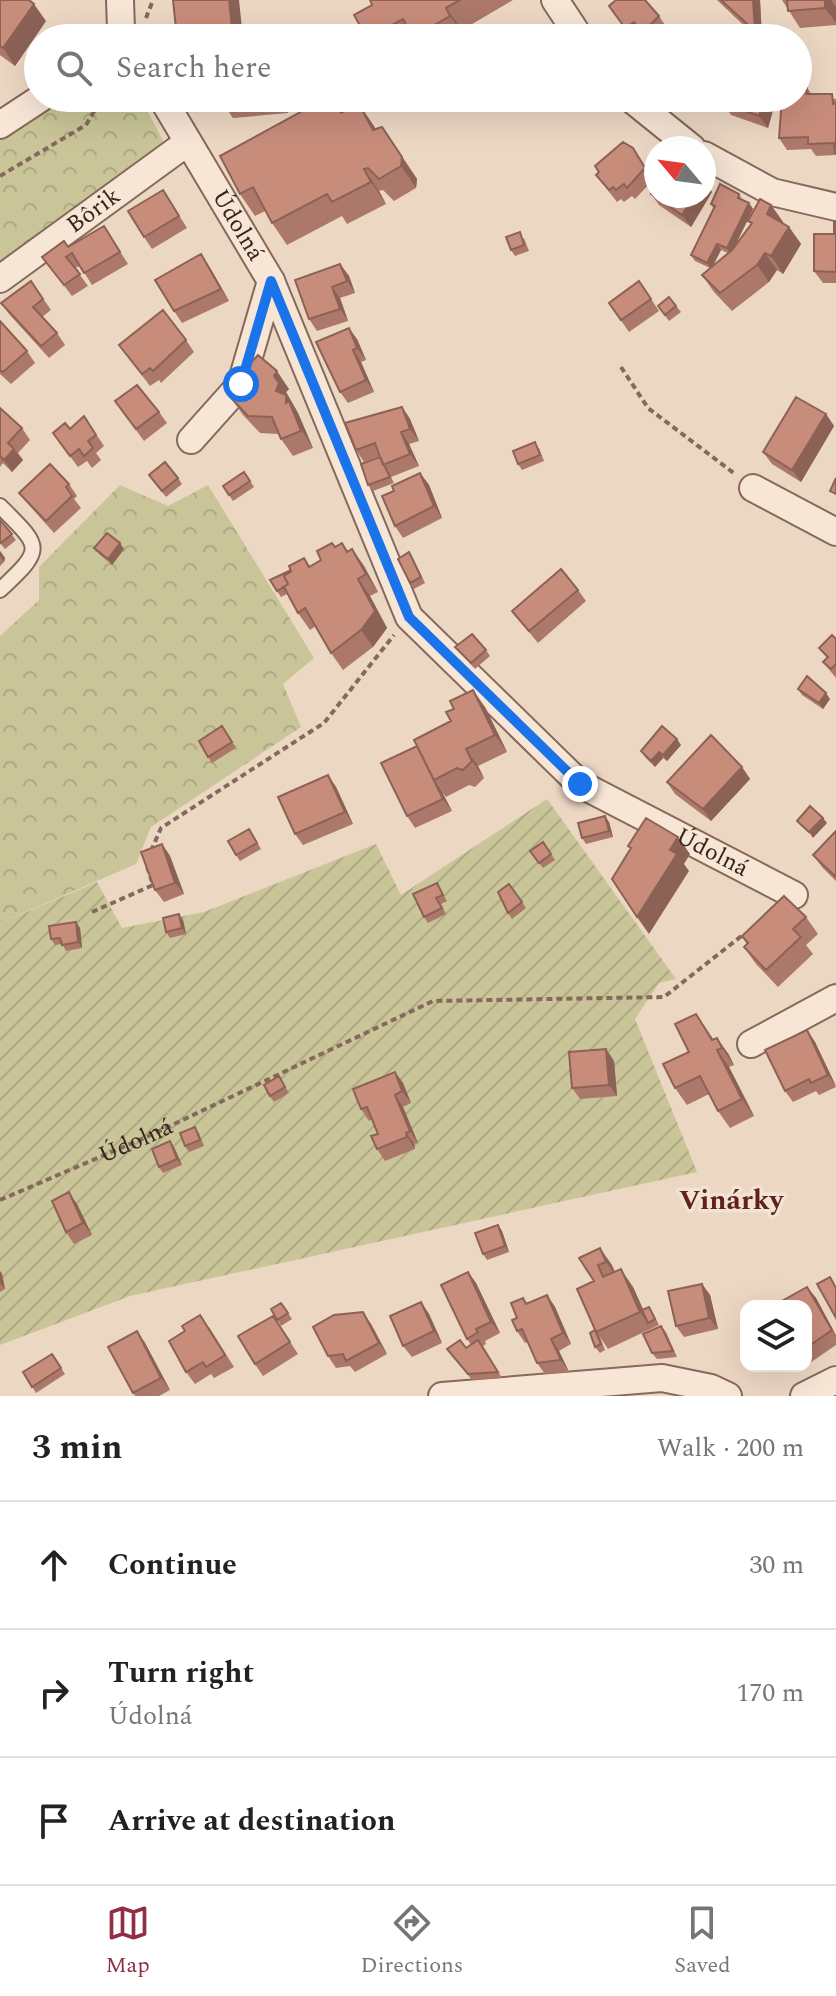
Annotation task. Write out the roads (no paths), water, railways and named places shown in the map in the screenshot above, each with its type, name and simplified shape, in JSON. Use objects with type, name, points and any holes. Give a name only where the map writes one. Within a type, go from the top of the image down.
[{"type":"street","points":[[120,0],[120,24]]},
{"type":"street","points":[[555,0],[571,24]]},
{"type":"street","points":[[0,125],[24,109]]},
{"type":"street","name":"Údolná","points":[[170,112],[271,281],[409,617],[580,784],[794,895]]},
{"type":"street","points":[[647,112],[677,136]]},
{"type":"street","name":"Bôrik","points":[[0,279],[188,142]]},
{"type":"street","points":[[716,162],[772,192],[836,207]]},
{"type":"street","points":[[191,440],[241,384],[271,281]]},
{"type":"street","points":[[753,488],[836,532]]},
{"type":"street","points":[[751,1044],[836,998]]},
{"type":"street","points":[[442,1396],[662,1378],[711,1388],[728,1396]]},
{"type":"street","points":[[804,1396],[836,1380]]},
{"type":"lane","points":[[0,506],[32,538],[34,550],[26,565],[0,590]]},
{"type":"district","name":"Vinárky","points":[[731,1200]]}]
